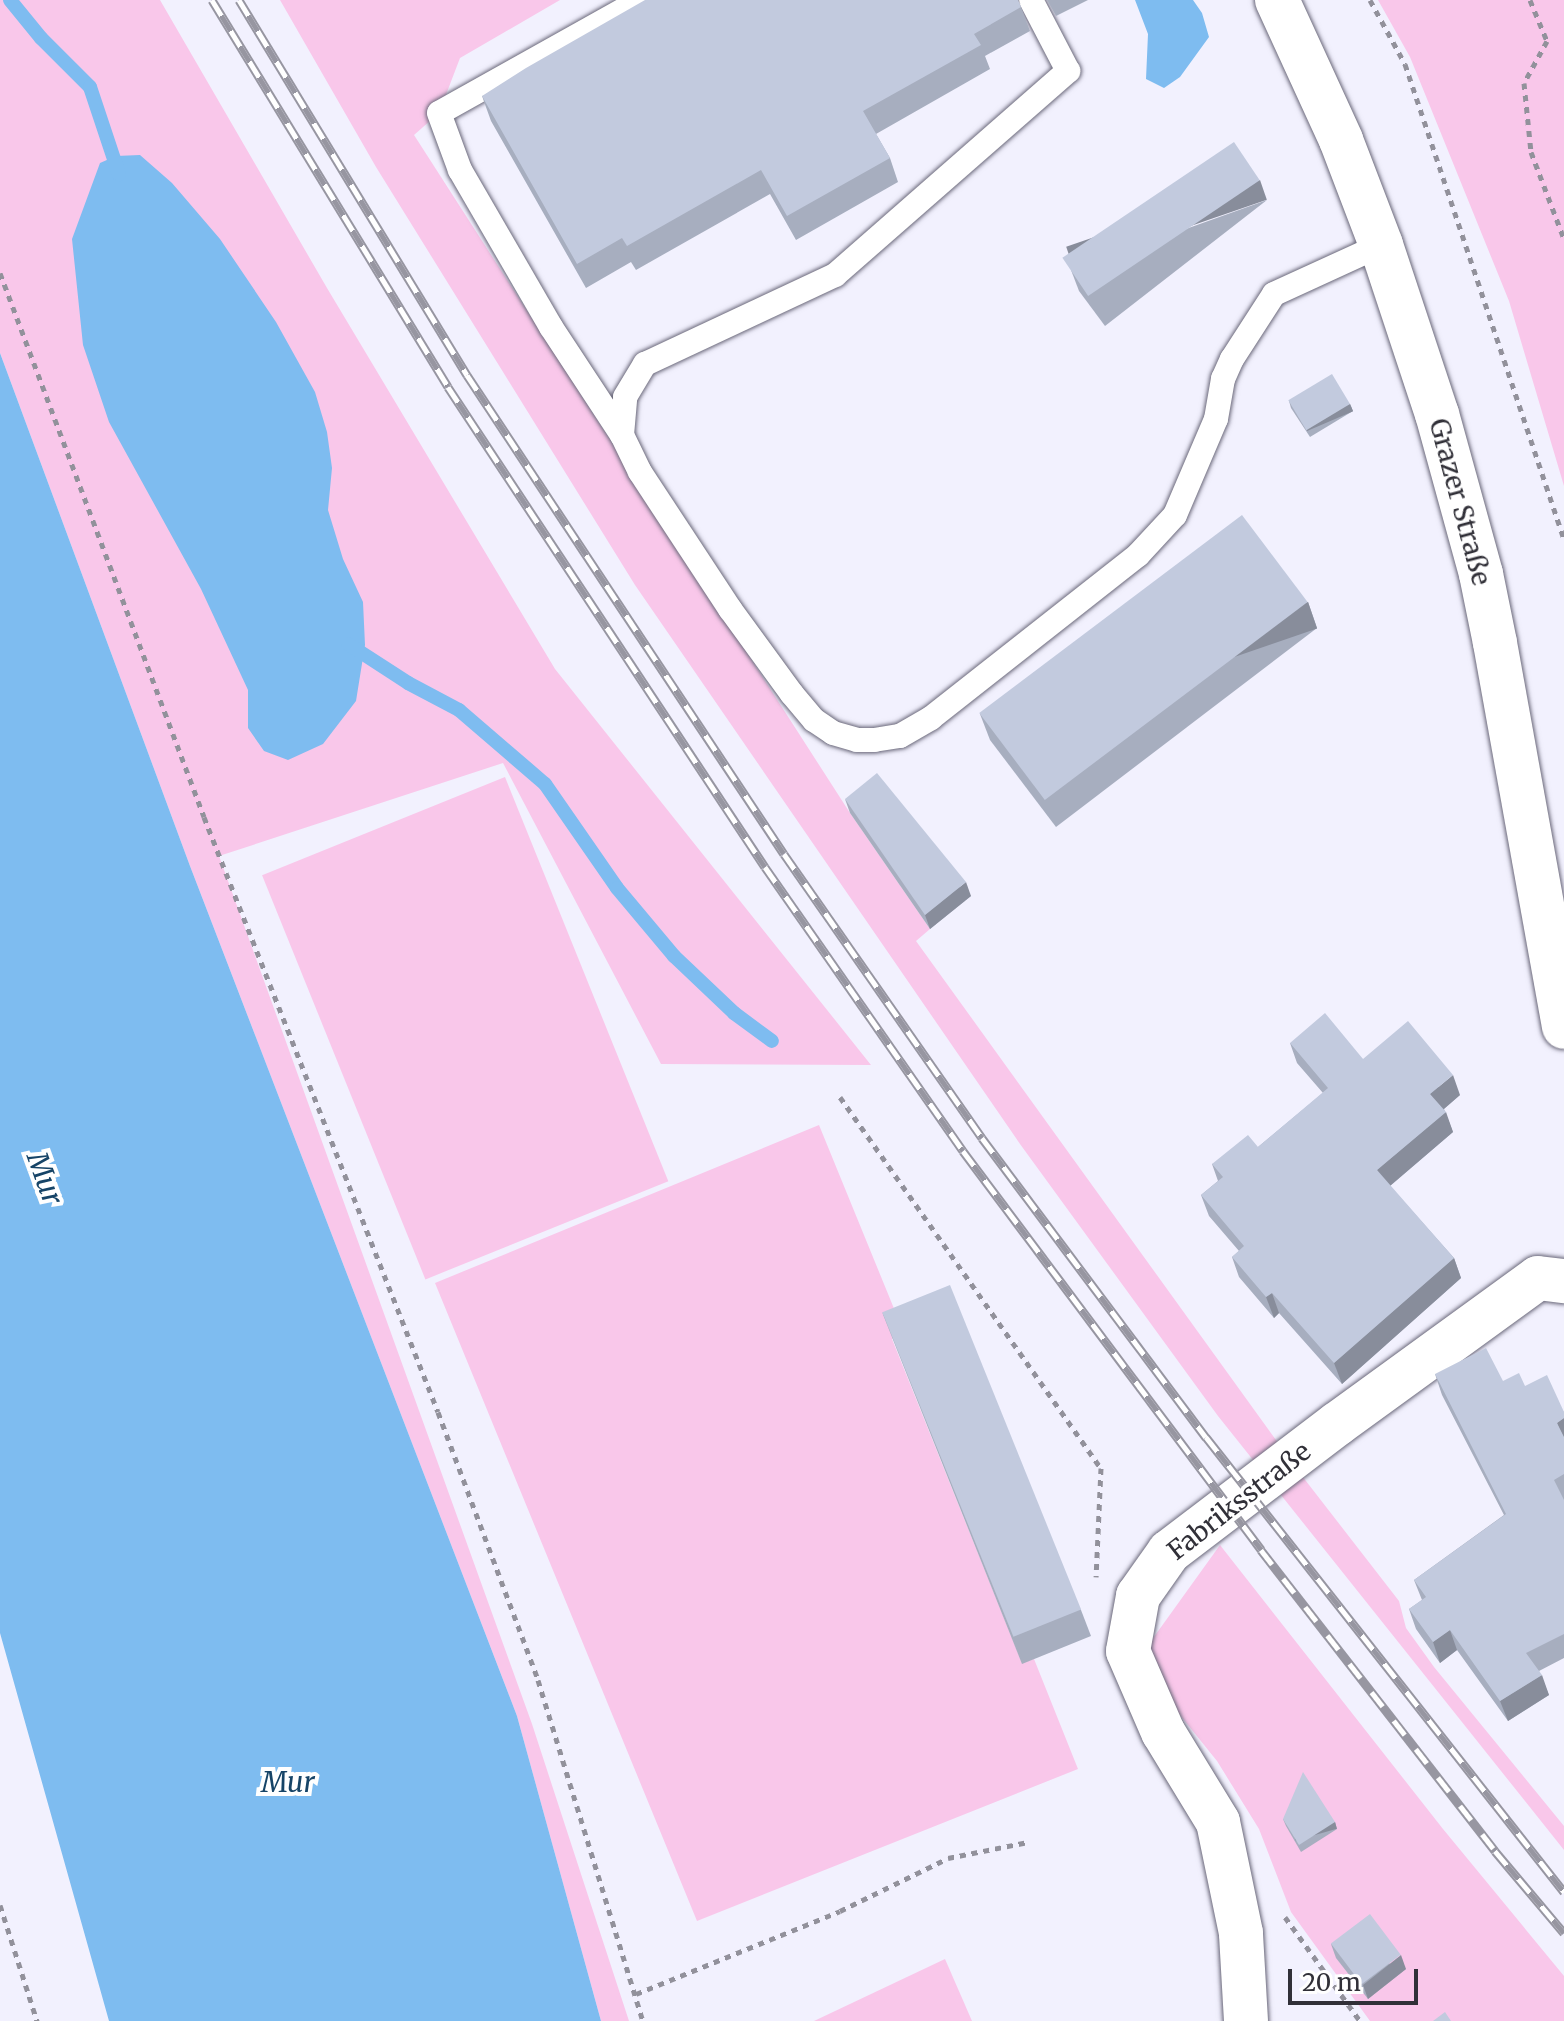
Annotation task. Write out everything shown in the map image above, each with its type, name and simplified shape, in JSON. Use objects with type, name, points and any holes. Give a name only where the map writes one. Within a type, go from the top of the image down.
[{"type":"main road","name":"Grazer Straße","points":[[1277,0],[1341,140],[1381,245],[1437,414],[1481,574],[1564,1027]]},
{"type":"main road","name":"Fabriksstraße","points":[[1246,2021],[1241,1933],[1218,1822],[1163,1732],[1128,1651],[1138,1596],[1169,1552],[1349,1415],[1538,1278],[1564,1281]]},
{"type":"lane","points":[[641,0],[439,113],[460,170],[551,327],[622,435],[640,472],[722,597],[814,720],[833,733],[857,740],[900,736],[931,718],[1138,555],[1175,515],[1216,419],[1223,379],[1232,359],[1274,294],[1381,245]]},
{"type":"lane","points":[[622,435],[625,397],[645,364],[835,275],[1068,71],[1031,0]]},
{"type":"path","points":[[1370,0],[1405,64],[1564,538]]},
{"type":"path","points":[[1530,0],[1547,41],[1524,83],[1531,152],[1564,239]]},
{"type":"path","points":[[0,273],[204,817],[438,1412],[533,1665],[643,2021]]},
{"type":"path","points":[[840,1097],[1101,1468],[1095,1587]]},
{"type":"path","points":[[636,1994],[840,1911],[948,1858],[1028,1842]]},
{"type":"path","points":[[0,1905],[37,2021]]},
{"type":"path","points":[[1284,1916],[1360,2021]]},
{"type":"shaded area","points":[[0,0],[160,0],[327,288],[555,669],[871,1065],[661,1064],[503,763],[219,856],[532,1724],[629,2021],[601,2021],[517,1716],[190,866],[0,353]]},
{"type":"shaded area","points":[[280,0],[560,0],[460,58],[439,113],[414,135],[850,813],[930,929],[916,941],[1299,1472],[1399,1601],[1406,1628],[1434,1667],[1564,1826],[1564,1850],[1218,1416],[1020,1144],[635,585],[376,167]]},
{"type":"shaded area","points":[[1378,0],[1564,0],[1564,486],[1509,301],[1410,57]]},
{"type":"shaded area","points":[[505,777],[668,1181],[425,1279],[262,875]]},
{"type":"shaded area","points":[[819,1125],[904,1333],[892,1339],[1022,1663],[1034,1659],[1078,1769],[697,1921],[435,1283]]},
{"type":"shaded area","points":[[1220,1545],[1443,1829],[1564,1976],[1564,2021],[1370,2021],[1291,1912],[1259,1829],[1217,1761],[1163,1694],[1146,1648]]},
{"type":"shaded area","points":[[945,1959],[972,2021],[814,2021]]},
{"type":"water","points":[[1135,0],[1193,0],[1202,13],[1209,37],[1180,77],[1164,88],[1146,79],[1148,34]]},
{"type":"water","points":[[140,155],[172,183],[220,239],[276,322],[315,392],[327,432],[332,468],[328,510],[343,559],[363,602],[365,645],[356,701],[323,744],[288,760],[264,751],[248,728],[248,690],[201,589],[109,422],[83,345],[72,239],[100,163],[116,156]]},
{"type":"water","name":"Mur","points":[[0,353],[190,866],[517,1716],[601,2021],[109,2021],[0,1633]]},
{"type":"building","points":[[645,0],[1018,0],[1021,7],[974,34],[981,45],[863,111],[890,158],[787,216],[761,170],[627,246],[622,238],[577,264],[482,96]]},
{"type":"building","points":[[1234,142],[1260,180],[1088,296],[1062,258]]},
{"type":"building","points":[[1332,374],[1350,404],[1306,430],[1288,400]]},
{"type":"building","points":[[1242,515],[1308,602],[1045,800],[979,713]]},
{"type":"building","points":[[877,773],[966,882],[925,915],[845,799]]},
{"type":"building","points":[[1325,1013],[1363,1059],[1408,1021],[1453,1075],[1430,1094],[1446,1112],[1377,1170],[1454,1258],[1334,1363],[1272,1293],[1266,1297],[1232,1257],[1244,1246],[1201,1195],[1223,1177],[1212,1164],[1248,1135],[1258,1147],[1328,1088],[1290,1043]]},
{"type":"building","points":[[950,1285],[1081,1610],[1013,1637],[882,1312]]},
{"type":"building","points":[[1486,1348],[1503,1381],[1519,1373],[1525,1386],[1547,1375],[1564,1412],[1564,1418],[1557,1423],[1564,1437],[1564,1474],[1554,1480],[1564,1500],[1564,1634],[1526,1653],[1542,1675],[1500,1701],[1450,1630],[1433,1642],[1409,1609],[1426,1597],[1414,1580],[1506,1514],[1435,1374]]},
{"type":"building","points":[[1303,1772],[1335,1822],[1299,1845],[1283,1819]]},
{"type":"building","points":[[1370,1914],[1401,1955],[1362,1984],[1331,1943]]},
{"type":"building","points":[[1445,2012],[1451,2021],[1433,2021]]},
{"type":"waterway","points":[[10,0],[41,38],[90,87],[119,174]]},
{"type":"waterway","points":[[348,644],[408,683],[459,710],[545,784],[617,888],[674,956],[734,1013],[772,1041]]},
{"type":"railway","points":[[212,0],[448,387],[765,867],[963,1151],[1261,1550],[1495,1851],[1564,1933]]},
{"type":"railway","points":[[239,0],[467,375],[784,854],[982,1138],[1206,1437],[1564,1892]]}]
